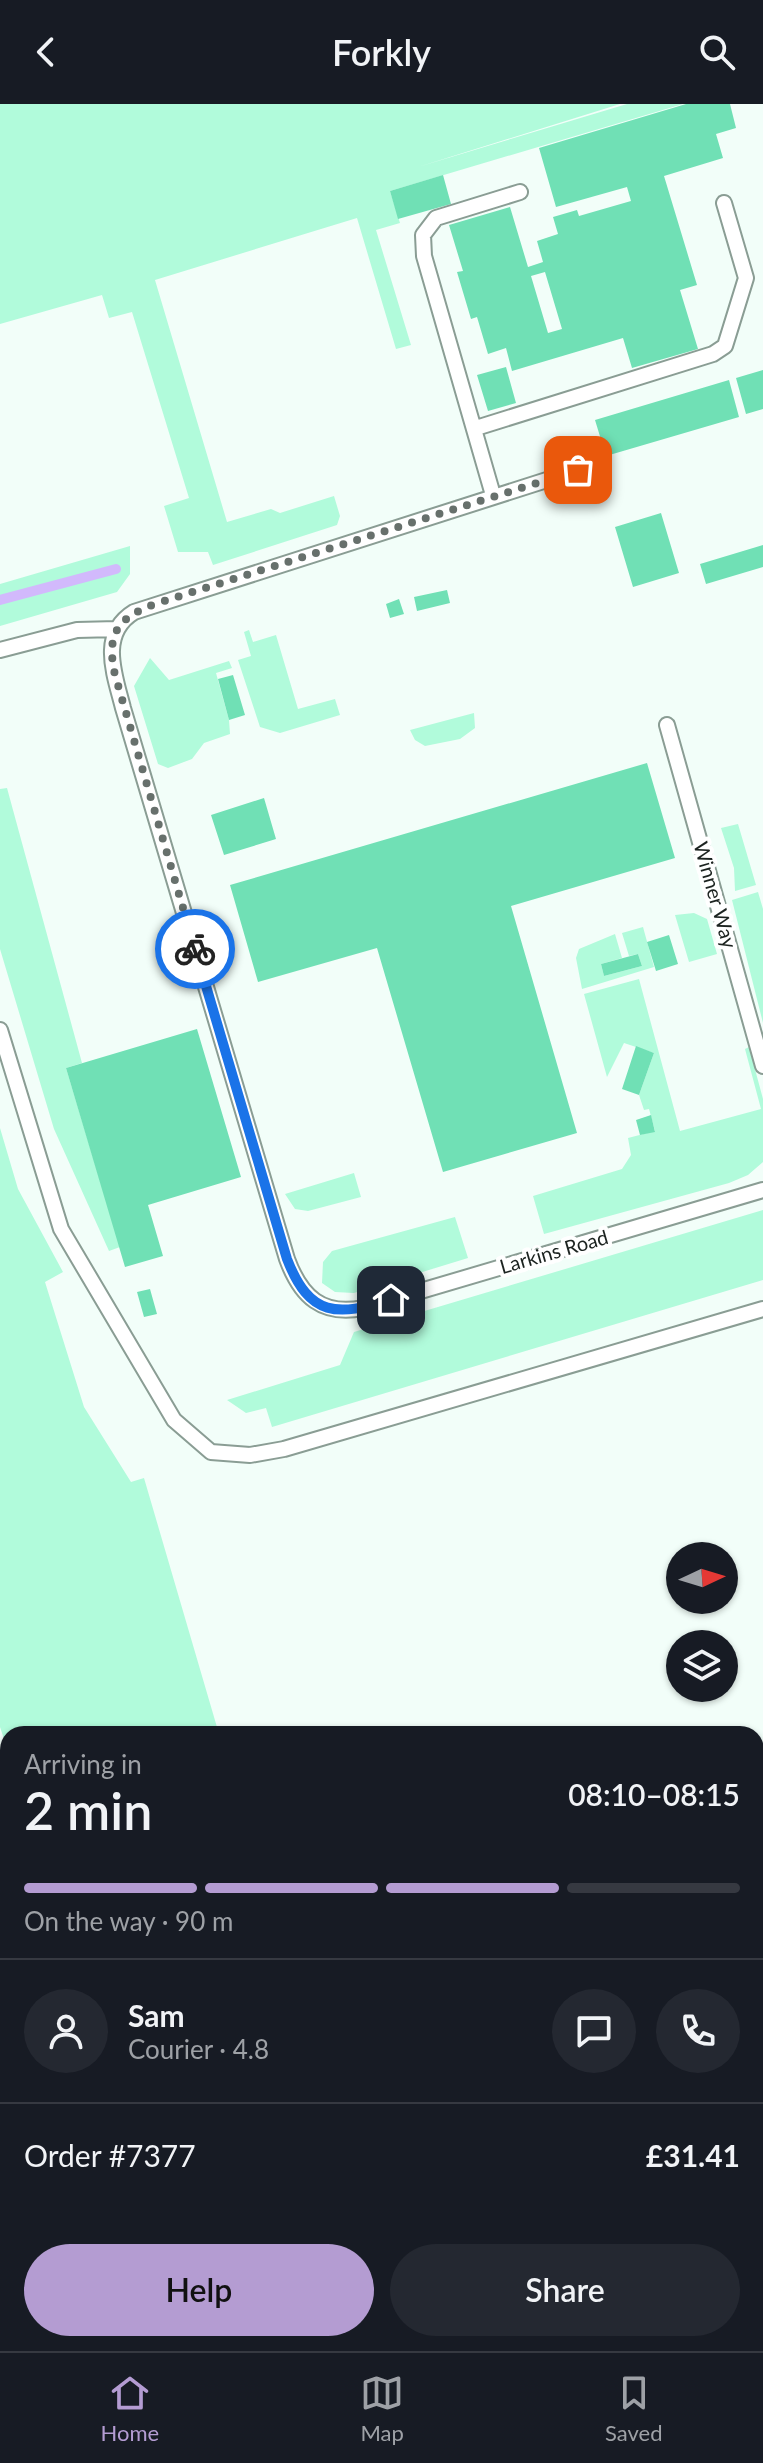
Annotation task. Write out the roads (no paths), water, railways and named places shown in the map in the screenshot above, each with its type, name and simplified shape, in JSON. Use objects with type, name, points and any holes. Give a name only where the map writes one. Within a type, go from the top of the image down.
[{"type":"lane","points":[[493,495],[424,256],[423,235],[436,218],[520,192]]},
{"type":"lane","points":[[476,428],[713,354],[725,346],[746,278],[724,203]]},
{"type":"lane","points":[[0,650],[77,630],[117,629],[128,616],[141,609],[578,470]]},
{"type":"lane","name":"Larkins Road","points":[[117,629],[112,641],[112,663],[123,708],[287,1259],[307,1296],[324,1307],[345,1311],[763,1190]]},
{"type":"lane","name":"Winner Way","points":[[667,725],[763,1066]]},
{"type":"lane","points":[[0,1030],[61,1229],[174,1420],[211,1452],[250,1455],[284,1449],[763,1309]]},
{"type":"waterway","points":[[0,600],[116,569]]}]
